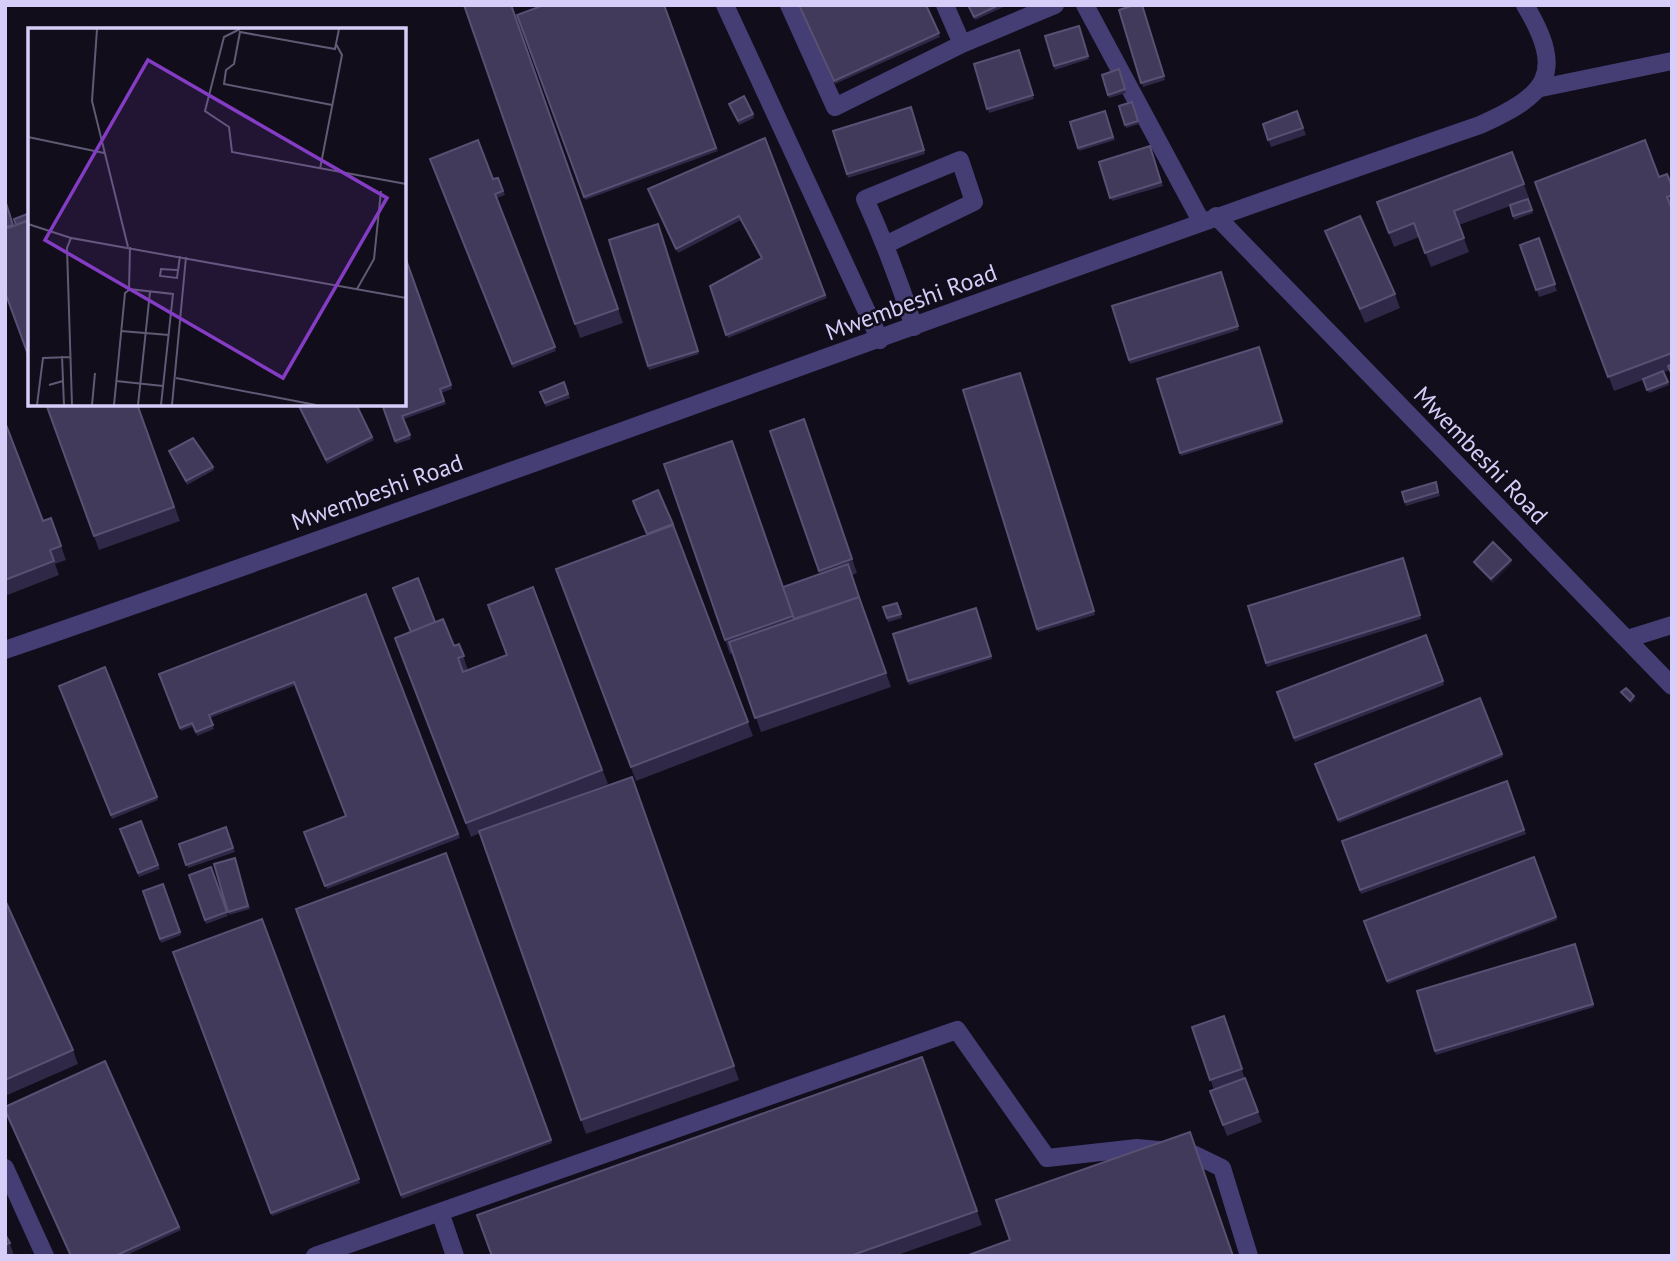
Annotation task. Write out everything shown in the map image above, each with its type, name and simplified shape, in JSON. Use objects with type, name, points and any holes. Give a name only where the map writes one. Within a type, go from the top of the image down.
[{"type":"street","points":[[725,5],[880,340]]},
{"type":"street","points":[[789,5],[835,107],[962,44],[1055,5]]},
{"type":"street","points":[[945,5],[962,44]]},
{"type":"street","points":[[1085,5],[1209,219],[1480,125],[1522,106],[1541,88],[1548,67],[1545,48],[1525,5]]},
{"type":"street","points":[[1541,88],[1672,61]]},
{"type":"street","points":[[885,245],[974,202],[960,160],[865,199],[885,245],[914,327]]},
{"type":"street","name":"Mwembeshi Road","points":[[5,650],[880,340],[1209,219],[1672,686]]},
{"type":"street","points":[[1627,639],[1672,625]]},
{"type":"street","points":[[315,1256],[957,1030],[1047,1158],[1137,1147],[1191,1153],[1222,1168],[1249,1256]]},
{"type":"street","points":[[5,1168],[45,1256]]},
{"type":"street","points":[[440,1212],[455,1256]]},
{"type":"building","points":[[464,5],[511,5],[618,309],[575,324]]},
{"type":"building","points":[[544,5],[664,5],[716,148],[584,197],[517,15]]},
{"type":"building","points":[[799,5],[926,5],[939,33],[834,81]]},
{"type":"building","points":[[968,5],[999,5],[974,17]]},
{"type":"building","points":[[1142,5],[1164,76],[1141,83],[1119,10]]},
{"type":"building","points":[[1079,26],[1088,56],[1054,66],[1045,36]]},
{"type":"building","points":[[1019,50],[1033,95],[987,109],[974,64]]},
{"type":"building","points":[[1119,69],[1125,89],[1108,95],[1102,75]]},
{"type":"building","points":[[744,96],[753,114],[738,121],[729,104]]},
{"type":"building","points":[[1132,102],[1138,121],[1125,125],[1119,106]]},
{"type":"building","points":[[911,107],[924,150],[847,174],[833,131]]},
{"type":"building","points":[[1105,111],[1113,137],[1078,148],[1070,122]]},
{"type":"building","points":[[1297,111],[1303,128],[1268,140],[1263,124]]},
{"type":"building","points":[[765,138],[825,295],[726,335],[710,286],[762,258],[739,216],[676,249],[648,189]]},
{"type":"building","points":[[478,140],[493,179],[498,178],[503,191],[495,194],[555,347],[512,364],[430,159]]},
{"type":"building","points":[[1645,140],[1659,177],[1667,174],[1672,186],[1672,195],[1667,197],[1672,209],[1672,353],[1608,377],[1535,182]]},
{"type":"building","points":[[1150,146],[1161,182],[1110,198],[1099,162]]},
{"type":"building","points":[[1512,152],[1524,184],[1454,211],[1464,238],[1425,253],[1414,223],[1389,233],[1377,202]]},
{"type":"building","points":[[1528,199],[1532,210],[1513,216],[1510,205]]},
{"type":"building","points":[[5,200],[13,225],[5,227]]},
{"type":"building","points":[[27,214],[28,217],[28,220],[16,225],[14,219]]},
{"type":"building","points":[[1360,216],[1395,294],[1360,309],[1325,231]]},
{"type":"building","points":[[28,221],[28,355],[5,292],[5,229]]},
{"type":"building","points":[[658,224],[698,351],[648,366],[609,240]]},
{"type":"building","points":[[1539,238],[1555,284],[1536,290],[1520,245]]},
{"type":"building","points":[[406,260],[451,385],[440,389],[444,401],[402,416],[410,435],[395,441],[383,406],[406,406]]},
{"type":"building","points":[[1221,272],[1238,326],[1129,360],[1112,306]]},
{"type":"building","points":[[1259,347],[1282,421],[1180,453],[1157,379]]},
{"type":"building","points":[[1663,371],[1668,382],[1647,390],[1643,379]]},
{"type":"building","points":[[1020,373],[1094,611],[1037,629],[963,390]]},
{"type":"building","points":[[564,382],[568,394],[545,403],[540,392]]},
{"type":"building","points":[[47,406],[138,406],[174,507],[94,536]]},
{"type":"building","points":[[299,406],[357,406],[372,437],[326,460]]},
{"type":"building","points":[[804,419],[852,559],[819,571],[770,431]]},
{"type":"building","points":[[5,422],[43,521],[51,518],[61,546],[50,550],[54,561],[5,580]]},
{"type":"building","points":[[193,438],[213,467],[186,481],[169,451]]},
{"type":"building","points":[[732,441],[793,616],[725,640],[664,464]]},
{"type":"building","points":[[1436,482],[1438,492],[1405,502],[1402,492]]},
{"type":"building","points":[[658,490],[673,524],[647,534],[633,501]]},
{"type":"building","points":[[673,525],[748,722],[631,767],[556,569]]},
{"type":"building","points":[[1493,542],[1511,560],[1491,579],[1474,562]]},
{"type":"building","points":[[1403,558],[1420,615],[1266,663],[1248,606]]},
{"type":"building","points":[[848,564],[859,597],[794,619],[783,587]]},
{"type":"building","points":[[418,578],[435,622],[411,632],[393,588]]},
{"type":"building","points":[[533,587],[602,770],[466,823],[395,638],[443,619],[454,646],[459,644],[464,656],[458,658],[463,672],[507,655],[488,605]]},
{"type":"building","points":[[366,594],[458,834],[325,886],[304,832],[346,816],[294,682],[209,715],[213,725],[196,732],[192,723],[180,728],[159,674]]},
{"type":"building","points":[[859,597],[886,673],[755,718],[729,642]]},
{"type":"building","points":[[897,603],[901,614],[887,618],[883,607]]},
{"type":"building","points":[[976,608],[991,656],[908,681],[893,634]]},
{"type":"building","points":[[1426,635],[1443,681],[1294,738],[1277,692]]},
{"type":"building","points":[[105,667],[157,797],[111,815],[59,686]]},
{"type":"building","points":[[1626,688],[1634,696],[1630,701],[1621,692]]},
{"type":"building","points":[[1480,698],[1502,754],[1338,820],[1315,764]]},
{"type":"building","points":[[632,777],[734,1066],[581,1120],[479,831]]},
{"type":"building","points":[[1507,781],[1524,830],[1360,890],[1342,841]]},
{"type":"building","points":[[141,821],[158,865],[138,873],[120,829]]},
{"type":"building","points":[[226,827],[233,848],[186,865],[179,844]]},
{"type":"building","points":[[446,853],[551,1140],[401,1195],[296,909]]},
{"type":"building","points":[[1534,857],[1556,917],[1387,981],[1364,921]]},
{"type":"building","points":[[235,858],[248,906],[228,912],[214,864]]},
{"type":"building","points":[[211,867],[227,912],[205,920],[189,875]]},
{"type":"building","points":[[163,884],[180,932],[160,939],[143,891]]},
{"type":"building","points":[[5,900],[73,1050],[5,1080]]},
{"type":"building","points":[[262,919],[359,1179],[271,1213],[173,952]]},
{"type":"building","points":[[1575,944],[1593,1004],[1435,1051],[1417,991]]},
{"type":"building","points":[[1224,1016],[1242,1069],[1210,1080],[1192,1027]]},
{"type":"building","points":[[922,1057],[977,1211],[850,1256],[492,1256],[477,1215]]},
{"type":"building","points":[[105,1061],[179,1227],[115,1256],[71,1256],[5,1107]]},
{"type":"building","points":[[1245,1078],[1258,1112],[1223,1125],[1210,1091]]},
{"type":"building","points":[[1190,1132],[1233,1256],[966,1256],[1010,1240],[996,1200]]}]
